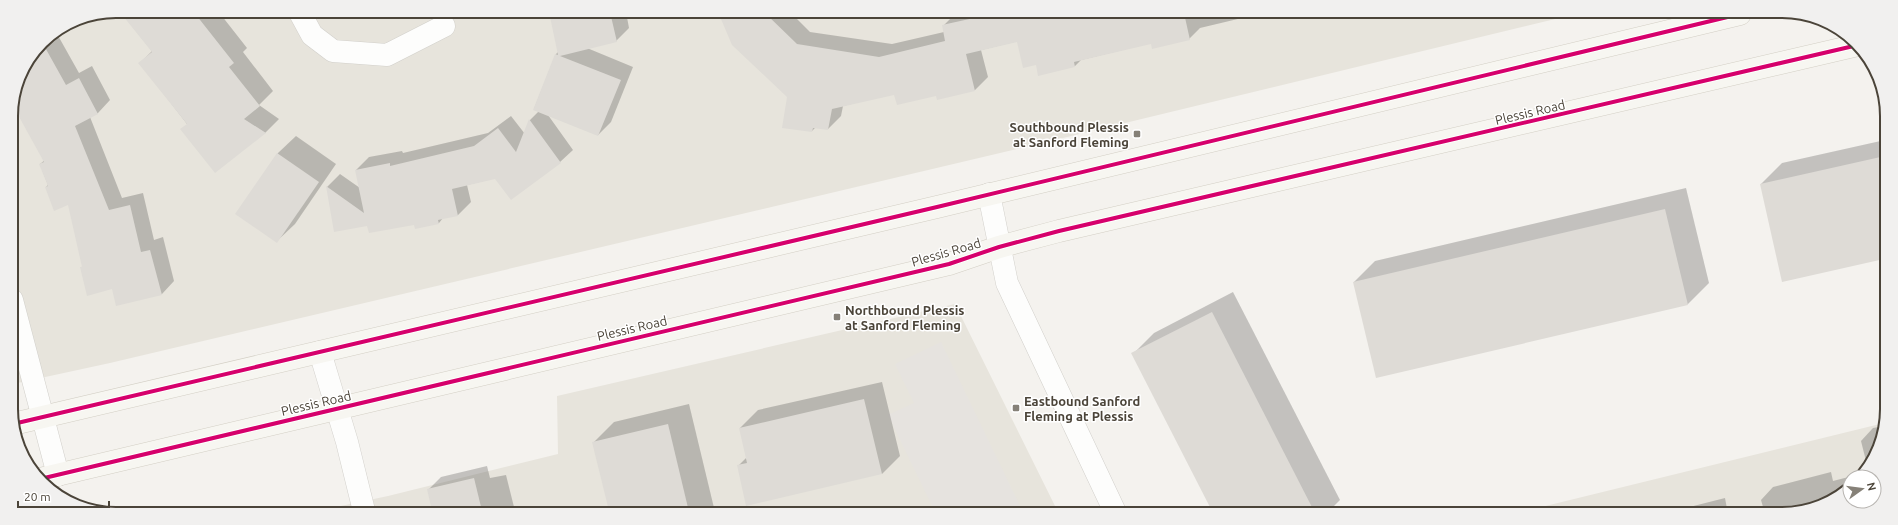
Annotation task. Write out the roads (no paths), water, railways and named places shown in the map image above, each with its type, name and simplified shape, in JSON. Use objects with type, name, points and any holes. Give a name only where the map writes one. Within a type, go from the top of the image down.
[{"type":"main road","points":[[19,423],[989,194],[1723,18]]},
{"type":"main road","name":"Plessis Road","points":[[49,477],[949,264],[999,248],[1067,230],[1852,47]]},
{"type":"street","points":[[303,18],[312,35],[334,51],[387,55],[444,26]]},
{"type":"street","points":[[989,194],[1007,282],[1113,507]]},
{"type":"street","points":[[18,322],[44,417],[49,477]]},
{"type":"street","points":[[320,352],[347,442],[363,507]]},
{"type":"place","name":"Southbound Plessis at Sanford Fleming","points":[[1137,134]]},
{"type":"place","name":"Northbound Plessis at Sanford Fleming","points":[[837,317]]},
{"type":"place","name":"Eastbound Sanford Fleming at Plessis","points":[[1016,408]]}]
